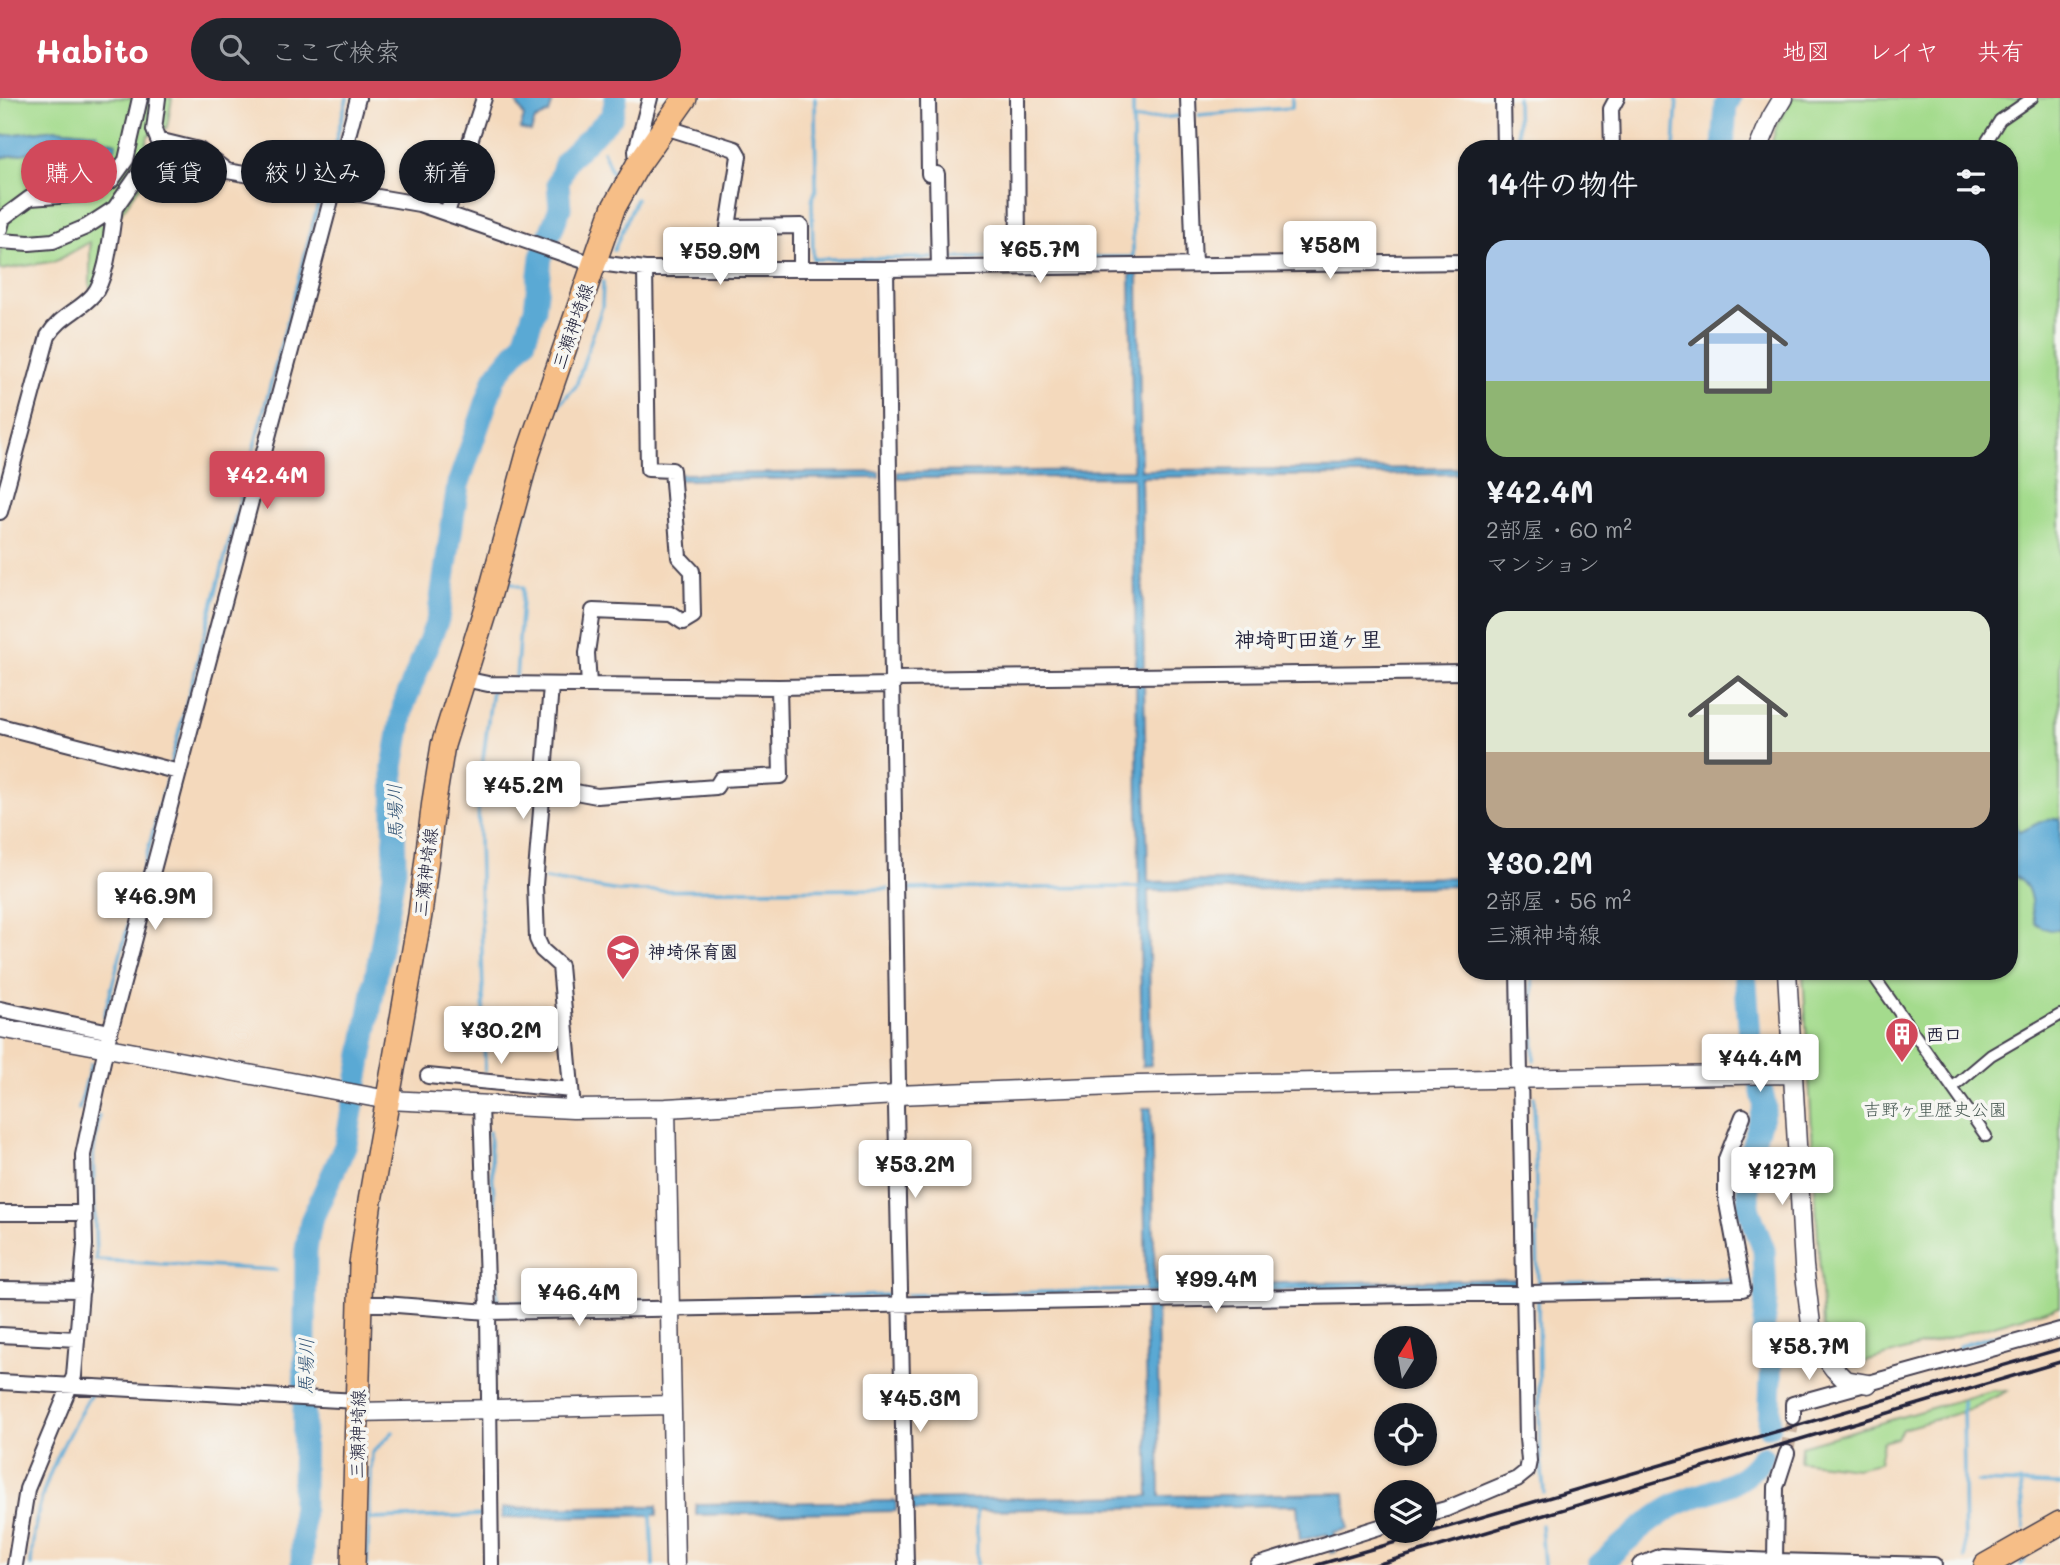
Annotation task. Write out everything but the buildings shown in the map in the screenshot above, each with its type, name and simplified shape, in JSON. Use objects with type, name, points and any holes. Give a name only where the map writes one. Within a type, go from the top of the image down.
[{"type":"main road","name":"三瀬神埼線","points":[[353,1565],[359,1304],[379,1098],[421,915],[443,745],[488,601],[528,454],[613,209],[637,166],[685,98]]},
{"type":"main road","points":[[2000,1562],[2060,1523]]},
{"type":"street","points":[[0,229],[3,218],[30,198],[86,194],[111,181],[126,160],[140,98]]},
{"type":"street","points":[[158,98],[153,130],[158,141],[199,150],[228,171]]},
{"type":"street","points":[[347,140],[358,98]]},
{"type":"street","points":[[447,213],[484,98]]},
{"type":"street","points":[[637,166],[636,151],[650,98]]},
{"type":"street","points":[[928,98],[929,174],[937,174],[939,268]]},
{"type":"street","points":[[1017,98],[1018,267]]},
{"type":"street","points":[[1188,98],[1194,265]]},
{"type":"street","points":[[1503,98],[1504,140]]},
{"type":"street","points":[[1612,140],[1611,109],[1618,98]]},
{"type":"street","points":[[1762,140],[1783,98]]},
{"type":"street","points":[[1988,140],[2000,120],[2032,98]]},
{"type":"street","points":[[664,127],[735,149],[739,156],[728,227],[801,226],[801,269]]},
{"type":"street","points":[[0,241],[53,241],[86,227],[115,208],[145,165],[201,174],[228,171],[241,173]]},
{"type":"street","points":[[385,198],[419,204],[584,261],[645,269],[1458,262]]},
{"type":"street","points":[[15,1565],[27,1489],[74,1376],[85,1245],[83,1154],[108,1040],[330,203]]},
{"type":"street","points":[[0,512],[48,336],[56,323],[93,295],[101,281],[115,208]]},
{"type":"street","points":[[589,685],[587,653],[593,611],[671,614],[683,622],[693,616],[692,571],[679,557],[672,470],[648,469],[645,269]]},
{"type":"street","points":[[886,269],[899,1304],[906,1565]]},
{"type":"street","points":[[464,679],[488,684],[551,686],[779,687],[893,682],[1458,672]]},
{"type":"street","points":[[551,686],[535,884],[537,939],[542,950],[560,966],[573,1109]]},
{"type":"street","points":[[543,786],[597,796],[716,787],[721,779],[781,776],[779,687]]},
{"type":"street","points":[[0,726],[180,772]]},
{"type":"street","points":[[1437,1511],[1517,1479],[1527,1471],[1529,1461],[1533,1292],[1519,1078],[1518,980]]},
{"type":"street","points":[[1787,980],[1786,1074],[1813,1341],[1845,1380],[1868,1384]]},
{"type":"street","points":[[1876,980],[1986,1136]]},
{"type":"street","points":[[0,1009],[108,1040],[338,1091],[379,1098],[573,1109],[666,1108],[1138,1085],[1519,1078],[1740,1070],[1786,1074]]},
{"type":"street","points":[[1952,1088],[1991,1055],[2060,1015]]},
{"type":"street","points":[[0,1028],[108,1040]]},
{"type":"street","points":[[428,1076],[571,1090]]},
{"type":"street","points":[[481,1105],[492,1565]]},
{"type":"street","points":[[666,1108],[675,1565]]},
{"type":"street","points":[[359,1304],[488,1312],[1743,1289],[1726,1198],[1726,1159],[1743,1116]]},
{"type":"street","points":[[0,1213],[84,1213]]},
{"type":"street","points":[[0,1289],[82,1290]]},
{"type":"street","points":[[1793,1418],[1793,1404],[2060,1330]]},
{"type":"street","points":[[0,1335],[77,1339]]},
{"type":"street","points":[[0,1382],[317,1399],[358,1406],[490,1410],[670,1405]]},
{"type":"street","points":[[1775,1561],[1776,1486],[1787,1453]]},
{"type":"street","points":[[1258,1565],[1374,1528]]},
{"type":"street","points":[[1640,1565],[1662,1556],[1934,1565]]},
{"type":"green space","points":[[0,98],[172,98],[167,128],[148,136],[147,140],[131,140],[131,199],[118,217],[102,290],[90,289],[90,242],[56,261],[0,270],[0,158],[21,154],[21,203],[117,203],[117,140],[99,138],[97,133],[56,129],[0,136]]},
{"type":"green space","name":"吉野ヶ里歴史公園","points":[[1793,98],[2060,98],[2060,1306],[1851,1366],[1823,1327],[1804,980],[2018,980],[2018,140],[1773,140],[1777,124]]},
{"type":"green space","points":[[1993,1390],[2007,1391],[1969,1410],[1902,1429],[1897,1438],[1883,1442],[1879,1463],[1856,1468],[1800,1461],[1801,1446]]},
{"type":"water","points":[[518,98],[554,98],[549,113],[535,120],[531,132],[520,129],[524,116],[516,102]]},
{"type":"water","points":[[56,129],[97,133],[99,138],[106,140],[21,140],[21,154],[0,158],[0,136]]},
{"type":"water","points":[[1130,274],[1138,274],[1141,470],[1458,468],[1458,474],[1141,477],[1144,667],[1136,667],[1133,477],[898,478],[897,472],[1133,470]]},
{"type":"water","points":[[879,472],[879,478],[679,480],[679,474]]},
{"type":"water","points":[[1136,684],[1144,684],[1148,882],[1458,877],[1458,886],[1148,891],[1151,1065],[1142,1066]]},
{"type":"water","points":[[2045,820],[2060,820],[2060,929],[2050,930],[2035,923],[2030,894],[2018,878],[2018,829],[2020,832]]},
{"type":"water","points":[[1143,1108],[1151,1108],[1155,1285],[1516,1279],[1516,1286],[1146,1293]]},
{"type":"water","points":[[1145,1307],[1157,1307],[1160,1496],[1345,1493],[1348,1529],[1334,1532],[1336,1552],[1330,1553],[1327,1534],[1300,1540],[1297,1505],[913,1511],[912,1500],[1149,1496]]},
{"type":"water","points":[[896,1501],[896,1511],[696,1515],[696,1504]]},
{"type":"water","points":[[657,1506],[657,1515],[502,1518],[502,1508]]},
{"type":"waterway","points":[[336,140],[347,98]]},
{"type":"waterway","name":"馬場川","points":[[302,1565],[306,1250],[311,1221],[346,1144],[395,869],[393,767],[404,704],[438,619],[458,485],[495,377],[524,342],[535,309],[541,257],[560,208],[558,183],[566,161],[612,116],[616,98]]},
{"type":"waterway","points":[[815,98],[816,189],[812,200],[813,259],[932,258]]},
{"type":"waterway","points":[[1026,258],[1133,257],[1133,98]]},
{"type":"waterway","points":[[1199,115],[1292,108],[1292,98]]},
{"type":"waterway","points":[[1517,98],[1518,140]]},
{"type":"waterway","points":[[1675,140],[1677,98]]},
{"type":"waterway","points":[[1724,140],[1726,105],[1730,98]]},
{"type":"waterway","points":[[1134,120],[1181,116]]},
{"type":"waterway","points":[[596,132],[600,142]]},
{"type":"waterway","points":[[603,151],[612,173]]},
{"type":"waterway","points":[[614,250],[636,199]]},
{"type":"waterway","points":[[171,762],[318,203]]},
{"type":"waterway","points":[[947,258],[1011,258]]},
{"type":"waterway","points":[[554,410],[576,386],[602,307],[603,282]]},
{"type":"waterway","points":[[516,678],[523,588],[506,581],[551,421]]},
{"type":"waterway","points":[[485,1071],[478,799],[492,689]]},
{"type":"waterway","points":[[104,1016],[167,779]]},
{"type":"waterway","points":[[545,879],[619,891],[888,889]]},
{"type":"waterway","points":[[905,889],[1139,887]]},
{"type":"waterway","points":[[1532,980],[1534,1060]]},
{"type":"waterway","points":[[1746,980],[1750,1037],[1765,1106],[1749,1157],[1748,1208],[1764,1250],[1766,1300],[1763,1334],[1772,1358],[1769,1426]]},
{"type":"waterway","points":[[79,1109],[91,1064]]},
{"type":"waterway","points":[[1534,1097],[1538,1287]]},
{"type":"waterway","points":[[99,1116],[93,1155],[96,1260],[276,1270]]},
{"type":"waterway","points":[[489,1132],[495,1211]]},
{"type":"waterway","points":[[496,1223],[497,1303],[534,1302]]},
{"type":"waterway","points":[[1538,1283],[1730,1280]]},
{"type":"waterway","points":[[907,1295],[1146,1290]]},
{"type":"waterway","points":[[761,1299],[892,1295]]},
{"type":"waterway","points":[[1538,1295],[1540,1449],[1544,1493]]},
{"type":"waterway","points":[[688,1300],[750,1299]]},
{"type":"waterway","points":[[546,1302],[645,1300]]},
{"type":"waterway","points":[[1960,1355],[1959,1346],[2060,1317]]},
{"type":"waterway","points":[[31,1565],[37,1517],[49,1475],[91,1394]]},
{"type":"waterway","points":[[1963,1401],[1965,1558]]},
{"type":"waterway","points":[[367,1565],[372,1453],[393,1432]]},
{"type":"waterway","points":[[1599,1565],[1662,1513],[1743,1477],[1762,1457]]},
{"type":"waterway","points":[[1977,1482],[2060,1485]]},
{"type":"waterway","points":[[2020,1482],[2024,1528]]},
{"type":"waterway","points":[[977,1510],[977,1565]]},
{"type":"waterway","points":[[371,1519],[486,1515]]},
{"type":"waterway","points":[[651,1515],[653,1565]]},
{"type":"waterway","points":[[1541,1525],[1544,1565]]},
{"type":"waterway","points":[[2021,1564],[2025,1560]]},
{"type":"tunnel","points":[[1787,1453],[1793,1417]]},
{"type":"railway","points":[[1317,1565],[2060,1349]]},
{"type":"railway","points":[[1376,1565],[2060,1362]]},
{"type":"place","name":"神埼保育園","points":[[623,981]]},
{"type":"place","name":"西口","points":[[1902,1064]]},
{"type":"district","name":"神埼町田道ヶ里","points":[[1308,638]]}]
